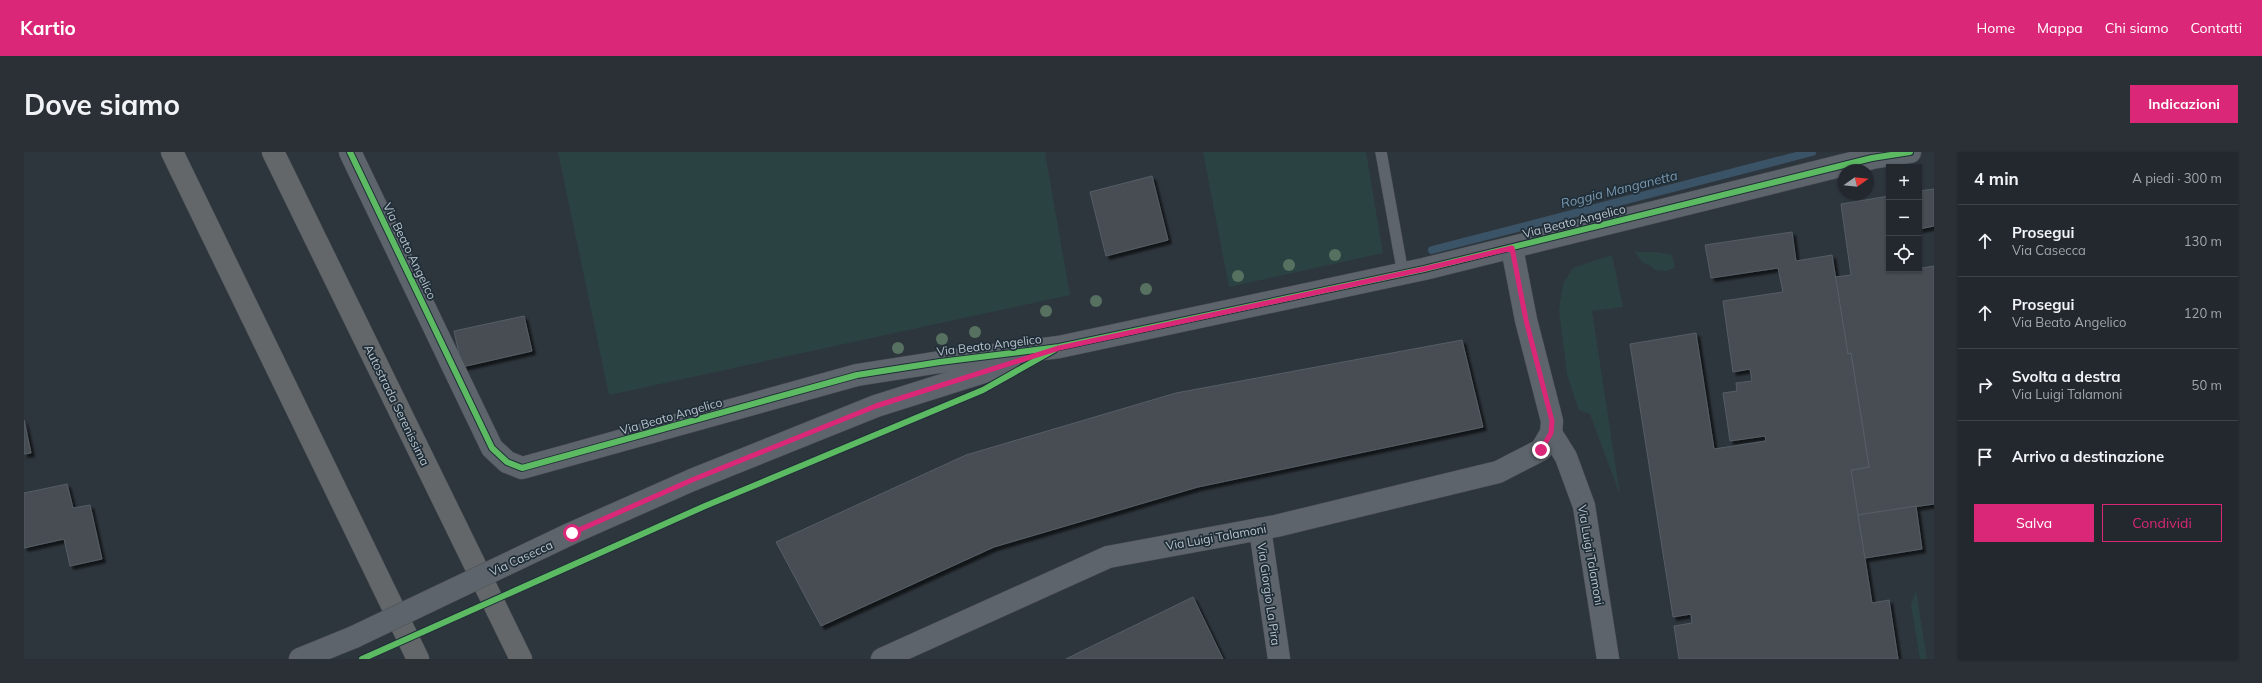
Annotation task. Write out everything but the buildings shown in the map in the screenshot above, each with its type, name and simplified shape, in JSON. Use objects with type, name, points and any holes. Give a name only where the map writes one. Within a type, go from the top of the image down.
[{"type":"highway","points":[[172,152],[418,659]]},
{"type":"highway","name":"Autostrada Serenissima","points":[[273,152],[521,659]]},
{"type":"street","name":"Via Beato Angelico","points":[[350,152],[492,448],[506,462],[522,468],[857,375],[940,362],[1059,348],[1402,274],[1872,158],[1910,152]]},
{"type":"street","name":"Via Luigi Talamoni","points":[[882,659],[1108,557],[1260,529],[1498,472],[1541,450],[1551,433],[1552,421],[1526,320],[1512,248]]},
{"type":"street","name":"Via Casecca","points":[[300,659],[354,637],[572,533],[692,480],[876,406],[1059,348]]},
{"type":"street","name":"Via Luigi Talamoni","points":[[1551,433],[1566,457],[1584,506],[1608,659]]},
{"type":"street","name":"Via Giorgio La Pira","points":[[1260,529],[1279,659]]},
{"type":"lane","points":[[1381,152],[1402,274]]},
{"type":"green space","points":[[558,152],[1047,152],[1045,153],[1070,295],[609,395]]},
{"type":"green space","points":[[1203,152],[1366,152],[1383,253],[1229,287]]},
{"type":"green space","points":[[1635,252],[1656,252],[1672,255],[1675,268],[1665,271],[1655,270],[1651,266],[1643,263]]},
{"type":"green space","points":[[1612,255],[1623,307],[1592,311],[1620,495],[1590,414],[1579,410],[1567,374],[1559,310],[1563,284],[1573,268]]},
{"type":"green space","points":[[1916,591],[1927,659],[1920,659],[1911,605]]},
{"type":"waterway","name":"Roggia Manganetta","points":[[1432,250],[1812,152]]},
{"type":"cycle path","points":[[350,152],[492,448],[507,462],[522,468],[857,375],[940,362],[1059,347],[1424,269],[1872,158],[1910,152]]},
{"type":"cycle path","points":[[362,659],[705,506],[983,390],[1054,350]]},
{"type":"route","points":[[572,533],[692,480],[876,406],[1059,348],[1424,269],[1512,248],[1526,320],[1552,421],[1551,433],[1541,450]]}]
